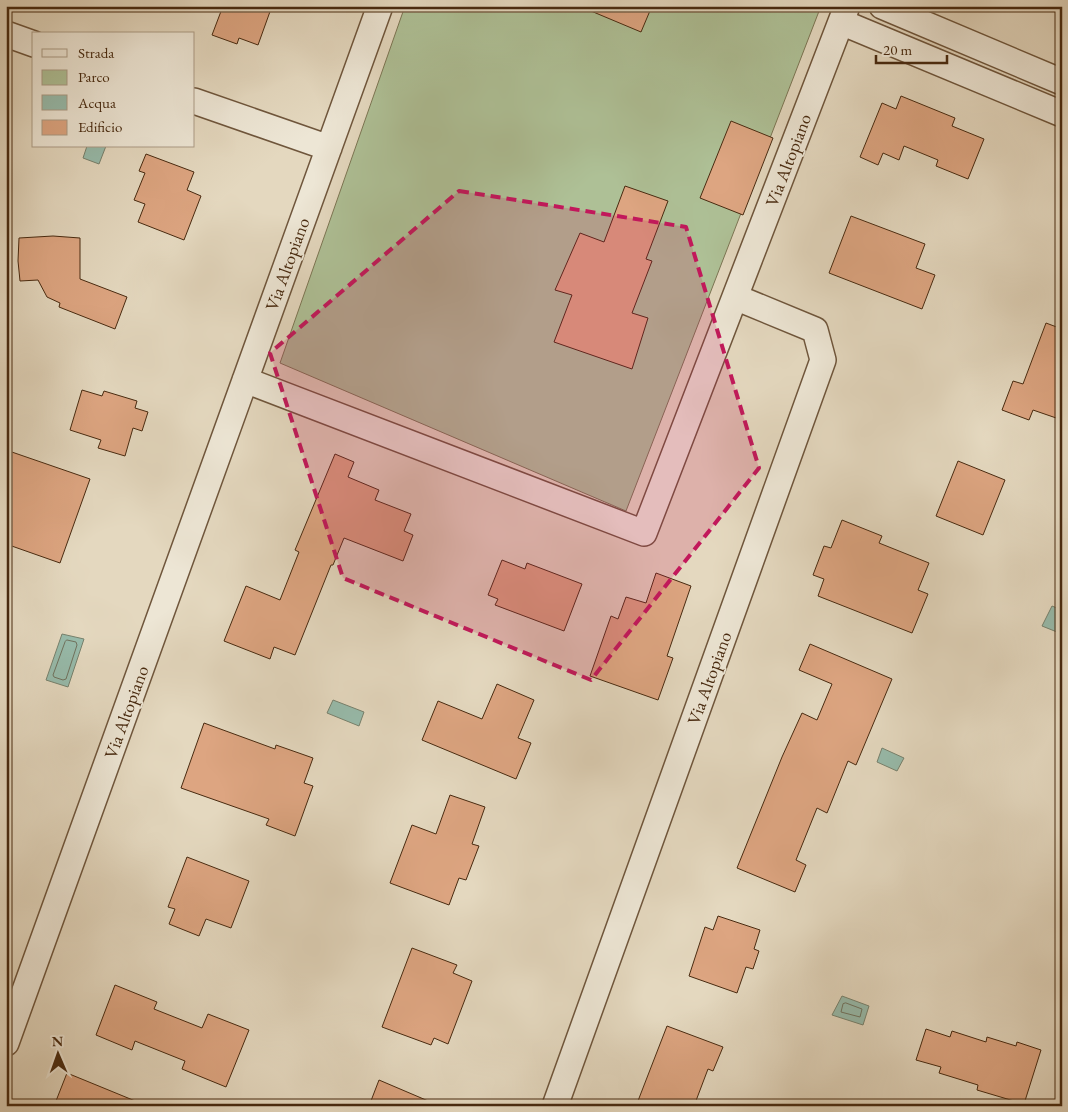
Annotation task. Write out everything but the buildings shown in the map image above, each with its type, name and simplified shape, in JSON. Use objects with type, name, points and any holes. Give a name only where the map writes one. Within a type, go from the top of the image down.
[{"type":"street","name":"Via Altopiano","points":[[6,1043],[380,6]]},
{"type":"street","points":[[882,6],[1062,82]]},
{"type":"street","name":"Via Altopiano","points":[[246,380],[644,533],[844,14],[1062,114]]},
{"type":"street","points":[[6,34],[32,43]]},
{"type":"street","points":[[195,100],[329,148]]},
{"type":"street","name":"Via Altopiano","points":[[554,1106],[823,360],[815,330],[735,297]]},
{"type":"highlighted area","points":[[459,191],[686,227],[759,468],[591,680],[343,578],[270,353]]},
{"type":"green space","points":[[405,6],[821,6],[626,511],[280,363]]},
{"type":"water","points":[[86,148],[105,148],[99,164],[83,158]]},
{"type":"water","points":[[1052,606],[1062,610],[1062,634],[1042,626]]},
{"type":"water","points":[[62,634],[84,639],[68,687],[46,680]]},
{"type":"water","points":[[333,700],[364,712],[359,726],[327,713]]},
{"type":"water","points":[[882,748],[904,758],[897,771],[877,762]]},
{"type":"water","points":[[842,996],[869,1006],[863,1025],[832,1015]]}]
